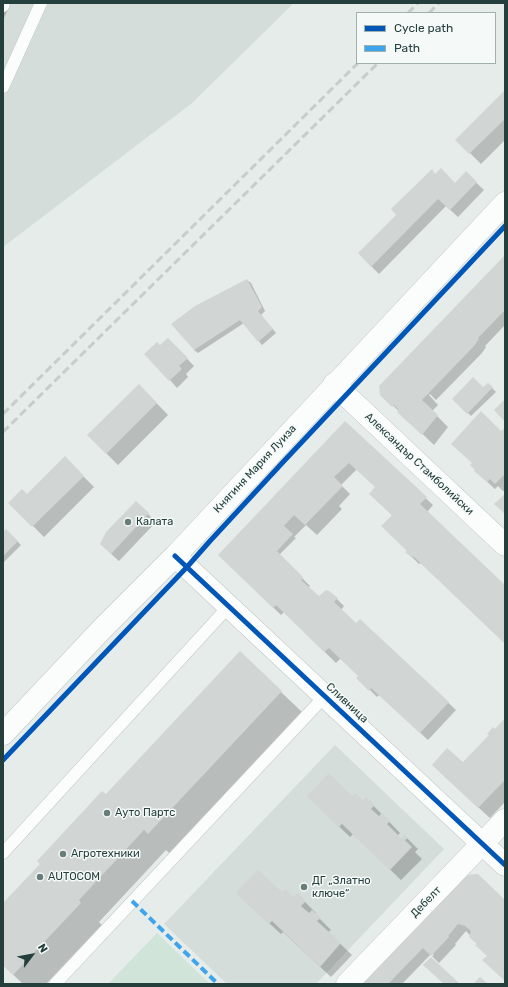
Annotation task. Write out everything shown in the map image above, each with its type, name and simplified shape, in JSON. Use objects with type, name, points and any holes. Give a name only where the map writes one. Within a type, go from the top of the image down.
[{"type":"street","name":"Княгиня Мария Луиза","points":[[3,734],[101,630],[175,556],[334,384],[505,203]]},
{"type":"street","name":"Александър Стамболийски","points":[[334,384],[505,545]]},
{"type":"street","name":"Сливница","points":[[175,556],[505,865]]},
{"type":"street","name":"Дебелт","points":[[348,984],[505,820]]},
{"type":"lane","points":[[3,87],[41,3]]},
{"type":"lane","points":[[3,853],[229,606]]},
{"type":"lane","points":[[55,984],[325,696]]},
{"type":"shaded area","points":[[3,3],[294,3],[191,104],[3,247]]},
{"type":"shaded area","name":"ДГ „Златно ключе“","points":[[335,745],[444,849],[316,984],[227,984],[164,924]]},
{"type":"green space","points":[[157,933],[210,984],[108,984]]},
{"type":"building","points":[[505,90],[505,119],[469,154],[455,140]]},
{"type":"building","points":[[441,168],[455,183],[466,171],[477,182],[450,210],[438,199],[371,267],[358,253],[396,215],[391,209],[432,169],[435,174]]},
{"type":"building","points":[[505,255],[505,310],[478,338],[479,339],[474,346],[422,400],[438,415],[422,435],[397,412],[399,410],[394,405],[392,407],[380,395],[379,386]]},
{"type":"building","points":[[247,279],[262,307],[258,311],[273,329],[258,342],[240,320],[194,350],[171,324],[195,306]]},
{"type":"building","points":[[168,338],[188,358],[179,366],[182,369],[169,381],[144,354],[157,342],[160,345]]},
{"type":"building","points":[[473,377],[483,387],[488,383],[493,387],[467,414],[452,399]]},
{"type":"building","points":[[139,384],[157,403],[106,454],[87,435]]},
{"type":"building","points":[[505,399],[505,422],[494,410]]},
{"type":"building","points":[[481,411],[501,431],[505,428],[505,474],[495,484],[490,479],[487,482],[474,471],[475,470],[470,465],[472,463],[451,444]]},
{"type":"building","points":[[345,421],[427,497],[420,504],[505,585],[505,640],[503,642],[413,556],[411,557],[405,552],[407,551],[381,526],[392,515],[369,494],[375,487],[349,463],[334,477],[343,486],[305,525],[294,515],[284,526],[293,534],[277,551],[303,577],[301,580],[319,596],[326,590],[338,598],[334,602],[356,623],[360,619],[449,702],[420,733],[371,688],[369,691],[356,678],[358,676],[329,648],[324,652],[276,605],[273,608],[218,555]]},
{"type":"building","points":[[65,456],[84,476],[32,527],[8,503],[22,489],[27,494]]},
{"type":"building","points":[[505,494],[505,514],[494,504]]},
{"type":"building","name":"Калата","points":[[136,501],[149,513],[111,554],[100,544],[106,532]]},
{"type":"building","points":[[6,529],[18,541],[3,556],[3,532]]},
{"type":"building","points":[[240,651],[282,691],[148,834],[144,830],[79,900],[81,903],[13,975],[3,965],[3,903],[40,864],[37,861],[102,791],[106,794]]},
{"type":"building","points":[[505,718],[505,780],[478,808],[432,765],[447,748],[463,762],[489,735],[487,734],[493,727],[495,729]]},
{"type":"building","points":[[329,773],[352,796],[355,793],[363,800],[366,797],[375,805],[371,809],[379,816],[382,813],[390,821],[387,824],[401,838],[405,835],[408,838],[405,840],[412,847],[390,870],[342,824],[339,827],[307,796]]},
{"type":"building","points":[[258,870],[282,892],[285,889],[294,897],[297,893],[306,901],[301,906],[309,913],[312,910],[321,918],[317,921],[341,943],[320,967],[272,921],[269,924],[236,893]]},
{"type":"building","points":[[478,874],[505,900],[505,981],[482,960],[487,956],[469,937],[471,931],[465,926],[458,924],[448,936],[449,937],[431,956],[423,948],[388,984],[361,984],[465,875]]},
{"type":"building","points":[[431,957],[460,984],[444,984],[423,965]]},
{"type":"building","points":[[480,977],[488,984],[473,984]]},
{"type":"railway","points":[[409,12],[418,3]]},
{"type":"railway","points":[[430,12],[439,3]]},
{"type":"railway","points":[[3,414],[357,64]]},
{"type":"railway","points":[[3,432],[377,64]]},
{"type":"marked path","points":[[132,901],[218,984]]},
{"type":"cycle path","points":[[3,760],[187,567],[284,461],[505,226]]},
{"type":"cycle path","points":[[175,556],[505,865]]},
{"type":"place","name":"Калата","points":[[128,522]]},
{"type":"place","name":"Ауто Партс","points":[[107,813]]},
{"type":"place","name":"Агротехники","points":[[63,854]]},
{"type":"place","name":"AUTOCOM","points":[[40,877]]},
{"type":"place","name":"ДГ „Златно ключе“","points":[[304,887]]}]
